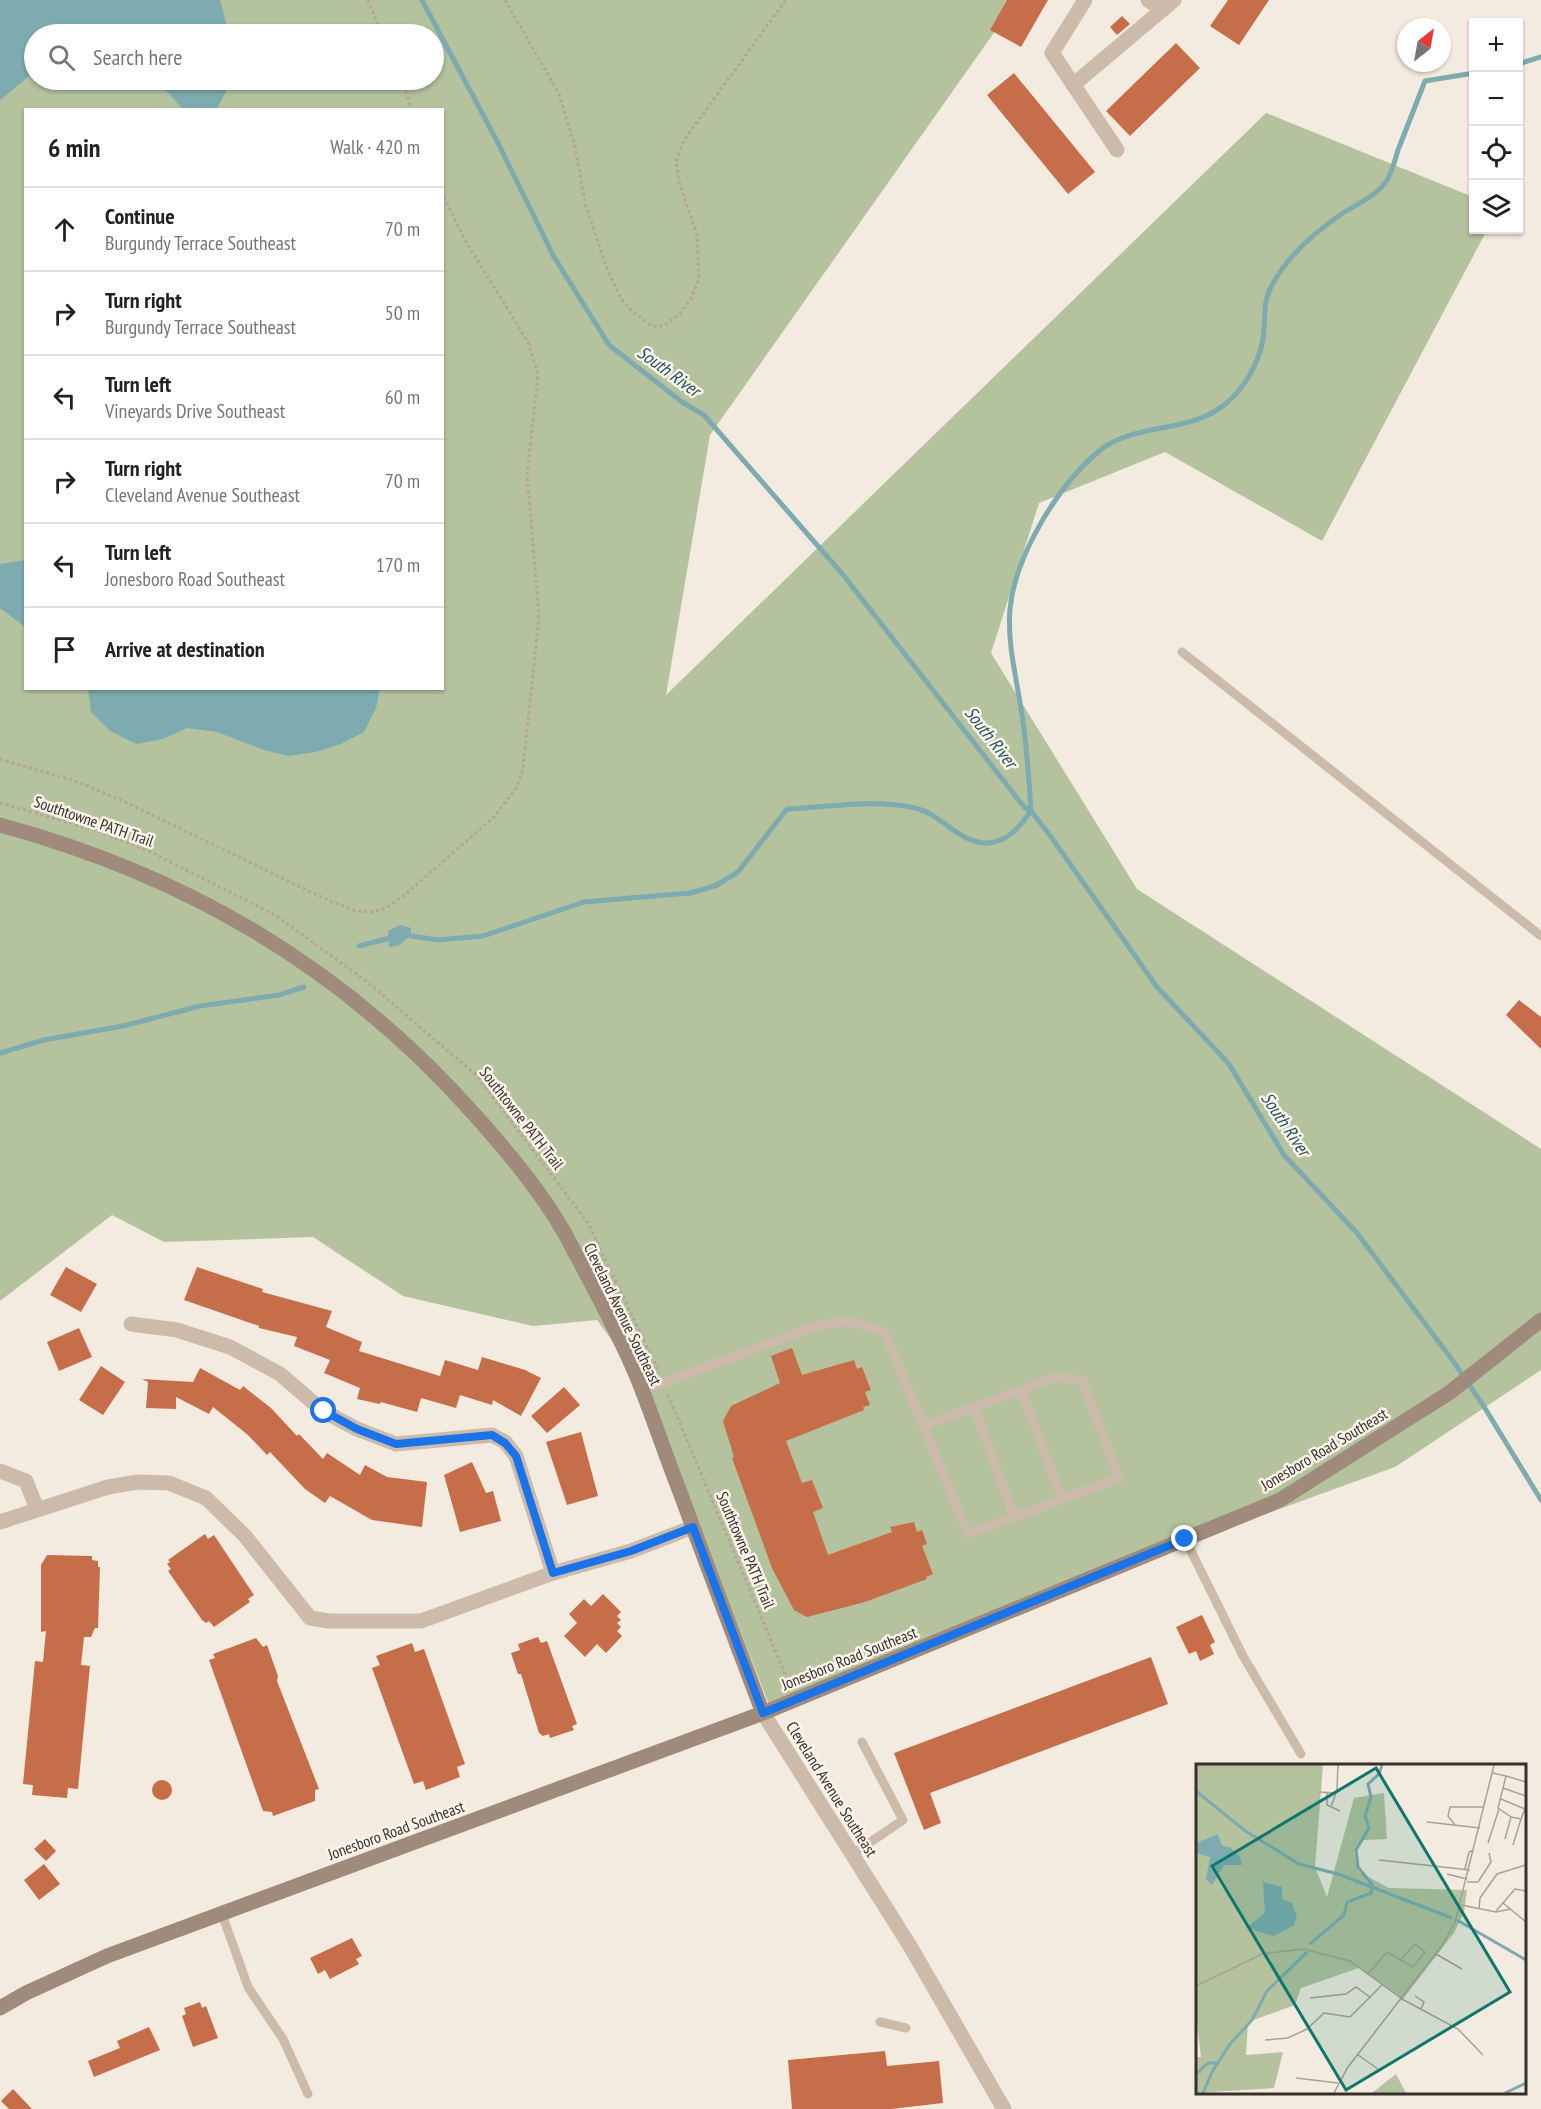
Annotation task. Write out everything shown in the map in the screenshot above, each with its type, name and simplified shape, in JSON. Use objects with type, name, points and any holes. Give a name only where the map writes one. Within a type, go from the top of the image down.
[{"type":"main road","name":"Cleveland Avenue Southeast","points":[[0,825],[64,842],[139,870],[217,908],[290,952],[371,1012],[438,1074],[505,1149],[562,1229],[633,1369],[763,1713]]},
{"type":"main road","name":"Jonesboro Road Southeast","points":[[0,2008],[26,1993],[107,1956],[763,1713],[1280,1500],[1449,1392],[1541,1320]]},
{"type":"street","points":[[1084,0],[1052,53],[1117,150]]},
{"type":"street","points":[[1148,0],[1168,5]]},
{"type":"street","points":[[1072,85],[1168,5]]},
{"type":"street","points":[[130,1324],[177,1330],[230,1347],[280,1374],[324,1411],[357,1429],[396,1444],[492,1435],[505,1443],[516,1456],[553,1573]]},
{"type":"street","points":[[0,1471],[26,1481],[37,1509]]},
{"type":"street","points":[[0,1522],[108,1487],[138,1482],[169,1483],[206,1498],[245,1536],[310,1618],[329,1621],[422,1621],[553,1573],[631,1551],[693,1527]]},
{"type":"street","name":"Cleveland Avenue Southeast","points":[[763,1713],[910,1946],[1004,2109]]},
{"type":"lane","points":[[1182,652],[1541,936]]},
{"type":"lane","points":[[641,1391],[811,1328],[827,1323],[859,1322],[885,1333],[923,1426],[968,1534],[1119,1478],[1113,1455],[1082,1380],[1056,1377],[975,1409],[923,1426]]},
{"type":"lane","points":[[1021,1390],[1062,1499]]},
{"type":"lane","points":[[975,1409],[1014,1517]]},
{"type":"lane","points":[[1185,1539],[1243,1656],[1301,1754]]},
{"type":"lane","points":[[853,1854],[903,1820],[862,1742]]},
{"type":"lane","points":[[222,1914],[248,1987],[283,2039],[308,2094]]},
{"type":"lane","points":[[880,2022],[906,2028]]},
{"type":"path","points":[[368,0],[378,24]]},
{"type":"path","points":[[505,0],[559,94],[575,147],[586,207],[608,271],[621,299],[634,313],[652,326],[663,326],[680,314],[691,299],[699,279],[698,235],[679,182],[676,161],[684,140],[786,0]]},
{"type":"path","points":[[405,90],[411,108]]},
{"type":"path","points":[[0,759],[81,783],[332,902],[356,911],[370,912],[386,908],[407,893],[494,817],[509,800],[523,769],[536,667],[539,616],[527,474],[538,374],[536,358],[520,326],[465,240],[444,197]]},
{"type":"path","name":"Southtowne PATH Trail","points":[[0,803],[98,831],[151,852],[275,915],[366,981],[476,1075],[588,1223],[663,1383],[786,1676]]},
{"type":"green space","points":[[0,0],[1017,0],[710,435],[666,695],[1266,113],[1469,195],[1469,234],[1485,234],[1322,541],[1165,452],[1039,503],[991,653],[1137,889],[1541,1149],[1541,1370],[1395,1467],[1068,1586],[772,1712],[641,1380],[597,1320],[533,1326],[403,1296],[313,1237],[164,1242],[112,1215],[0,1301]]},
{"type":"water","points":[[0,0],[220,0],[226,24],[24,24],[24,80],[0,100]]},
{"type":"water","points":[[165,90],[227,90],[217,108],[182,108]]},
{"type":"water","points":[[24,560],[24,626],[0,608],[0,564]]},
{"type":"water","points":[[88,690],[380,690],[376,708],[364,732],[341,744],[316,752],[289,756],[264,750],[217,732],[187,728],[163,739],[136,744],[110,731],[91,712]]},
{"type":"water","points":[[400,925],[411,928],[411,935],[398,946],[389,947],[388,931]]},
{"type":"building","points":[[1007,0],[1048,0],[1021,47],[990,30]]},
{"type":"building","points":[[1228,0],[1269,0],[1239,45],[1210,26]]},
{"type":"building","points":[[1122,16],[1130,24],[1117,35],[1110,27]]},
{"type":"building","points":[[1176,43],[1200,68],[1130,136],[1106,111]]},
{"type":"building","points":[[1014,73],[1095,172],[1068,194],[987,95]]},
{"type":"building","points":[[1519,1000],[1541,1017],[1541,1049],[1506,1015]]},
{"type":"building","points":[[66,1267],[97,1284],[81,1312],[50,1295]]},
{"type":"building","points":[[197,1267],[263,1289],[262,1292],[332,1311],[326,1327],[362,1342],[359,1351],[440,1376],[445,1360],[478,1370],[482,1357],[525,1370],[541,1378],[521,1416],[493,1400],[492,1405],[460,1395],[456,1408],[421,1398],[417,1412],[381,1402],[380,1404],[357,1399],[360,1388],[324,1373],[330,1360],[294,1346],[297,1337],[259,1328],[259,1326],[184,1300]]},
{"type":"building","points":[[79,1328],[92,1357],[59,1371],[47,1342]]},
{"type":"building","points":[[792,1348],[802,1375],[854,1360],[857,1369],[862,1367],[871,1390],[865,1392],[870,1405],[863,1407],[864,1410],[786,1441],[802,1483],[812,1480],[823,1508],[813,1512],[828,1555],[892,1532],[890,1527],[914,1522],[917,1532],[922,1530],[927,1544],[922,1546],[933,1574],[926,1577],[927,1579],[865,1602],[807,1617],[794,1610],[772,1568],[732,1458],[734,1457],[723,1421],[731,1406],[780,1383],[771,1356]]},
{"type":"building","points":[[101,1366],[125,1382],[103,1415],[79,1400]]},
{"type":"building","points":[[200,1368],[240,1390],[243,1386],[271,1408],[323,1459],[327,1453],[360,1475],[365,1465],[387,1477],[427,1482],[422,1527],[372,1520],[330,1496],[325,1503],[305,1489],[270,1452],[267,1455],[248,1435],[213,1407],[209,1414],[176,1397],[176,1409],[146,1408],[148,1382],[142,1379],[193,1382]]},
{"type":"building","points":[[564,1387],[580,1405],[547,1433],[531,1416]]},
{"type":"building","points":[[581,1432],[598,1496],[567,1505],[546,1442]]},
{"type":"building","points":[[472,1462],[486,1493],[493,1491],[501,1521],[460,1532],[444,1475]]},
{"type":"building","points":[[205,1534],[208,1539],[214,1535],[254,1595],[248,1599],[250,1602],[214,1627],[209,1621],[206,1623],[202,1620],[168,1571],[171,1569],[167,1564],[170,1562],[168,1560]]},
{"type":"building","points":[[47,1555],[92,1556],[92,1560],[98,1561],[98,1567],[100,1567],[98,1628],[95,1628],[91,1637],[84,1637],[81,1665],[90,1666],[78,1789],[68,1788],[67,1798],[32,1795],[33,1785],[23,1784],[35,1661],[43,1662],[46,1631],[41,1632],[41,1565]]},
{"type":"building","points":[[603,1594],[621,1612],[617,1616],[621,1620],[617,1623],[621,1627],[617,1631],[622,1636],[606,1653],[597,1644],[585,1657],[564,1636],[577,1623],[569,1614],[584,1599],[591,1606]]},
{"type":"building","points":[[1202,1615],[1215,1642],[1210,1645],[1214,1654],[1200,1661],[1196,1651],[1189,1654],[1176,1627]]},
{"type":"building","points":[[538,1637],[541,1643],[547,1641],[577,1724],[572,1726],[574,1730],[550,1738],[549,1734],[543,1736],[539,1733],[521,1674],[518,1674],[511,1653],[520,1650],[518,1644]]},
{"type":"building","points":[[256,1638],[263,1647],[267,1645],[278,1676],[277,1681],[319,1789],[315,1790],[315,1801],[273,1816],[272,1812],[263,1811],[209,1660],[215,1658],[213,1654]]},
{"type":"building","points":[[412,1643],[415,1652],[424,1649],[465,1764],[457,1767],[460,1777],[426,1790],[423,1781],[414,1784],[372,1668],[380,1665],[376,1656]]},
{"type":"building","points":[[1151,1657],[1168,1704],[930,1793],[941,1823],[924,1830],[894,1753]]},
{"type":"building","points":[[162,1780],[169,1783],[172,1790],[169,1797],[162,1800],[155,1797],[152,1790],[155,1783]]},
{"type":"building","points":[[45,1839],[56,1851],[46,1861],[34,1849]]},
{"type":"building","points":[[44,1864],[60,1884],[39,1900],[24,1880]]},
{"type":"building","points":[[352,1938],[362,1956],[356,1959],[359,1964],[330,1979],[325,1970],[318,1974],[310,1958]]},
{"type":"building","points":[[200,2002],[202,2008],[206,2006],[218,2038],[193,2047],[182,2016],[186,2014],[184,2008]]},
{"type":"building","points":[[149,2027],[160,2050],[94,2077],[88,2061],[120,2048],[117,2041]]},
{"type":"building","points":[[885,2051],[887,2066],[939,2061],[943,2103],[891,2109],[792,2109],[788,2060]]},
{"type":"building","points":[[13,2089],[32,2109],[9,2109],[1,2101]]},
{"type":"waterway","name":"South River","points":[[422,0],[435,24]]},
{"type":"waterway","name":"South River","points":[[444,41],[498,143],[554,257],[609,345],[682,402],[704,415],[844,576],[1024,807],[1031,811],[1049,834],[1157,987],[1229,1064],[1284,1155],[1357,1233],[1453,1361],[1483,1405],[1541,1500]]},
{"type":"waterway","points":[[1523,62],[1541,57]]},
{"type":"waterway","points":[[406,935],[438,940],[483,936],[584,902],[690,893],[715,886],[738,872],[787,809],[851,804],[899,805],[925,811],[960,834],[979,842],[996,842],[1013,832],[1031,811],[1025,739],[1011,649],[1010,609],[1020,567],[1041,523],[1068,483],[1099,451],[1129,436],[1178,425],[1210,414],[1238,392],[1258,358],[1263,339],[1267,298],[1278,274],[1303,245],[1322,228],[1383,186],[1425,81],[1469,74]]},
{"type":"waterway","points":[[359,946],[394,937]]},
{"type":"waterway","points":[[0,1053],[44,1040],[123,1026],[200,1006],[279,995],[304,987]]},
{"type":"route","points":[[324,1411],[357,1429],[396,1444],[492,1435],[505,1443],[516,1456],[553,1573],[631,1551],[693,1527],[763,1713],[1185,1539]]}]
